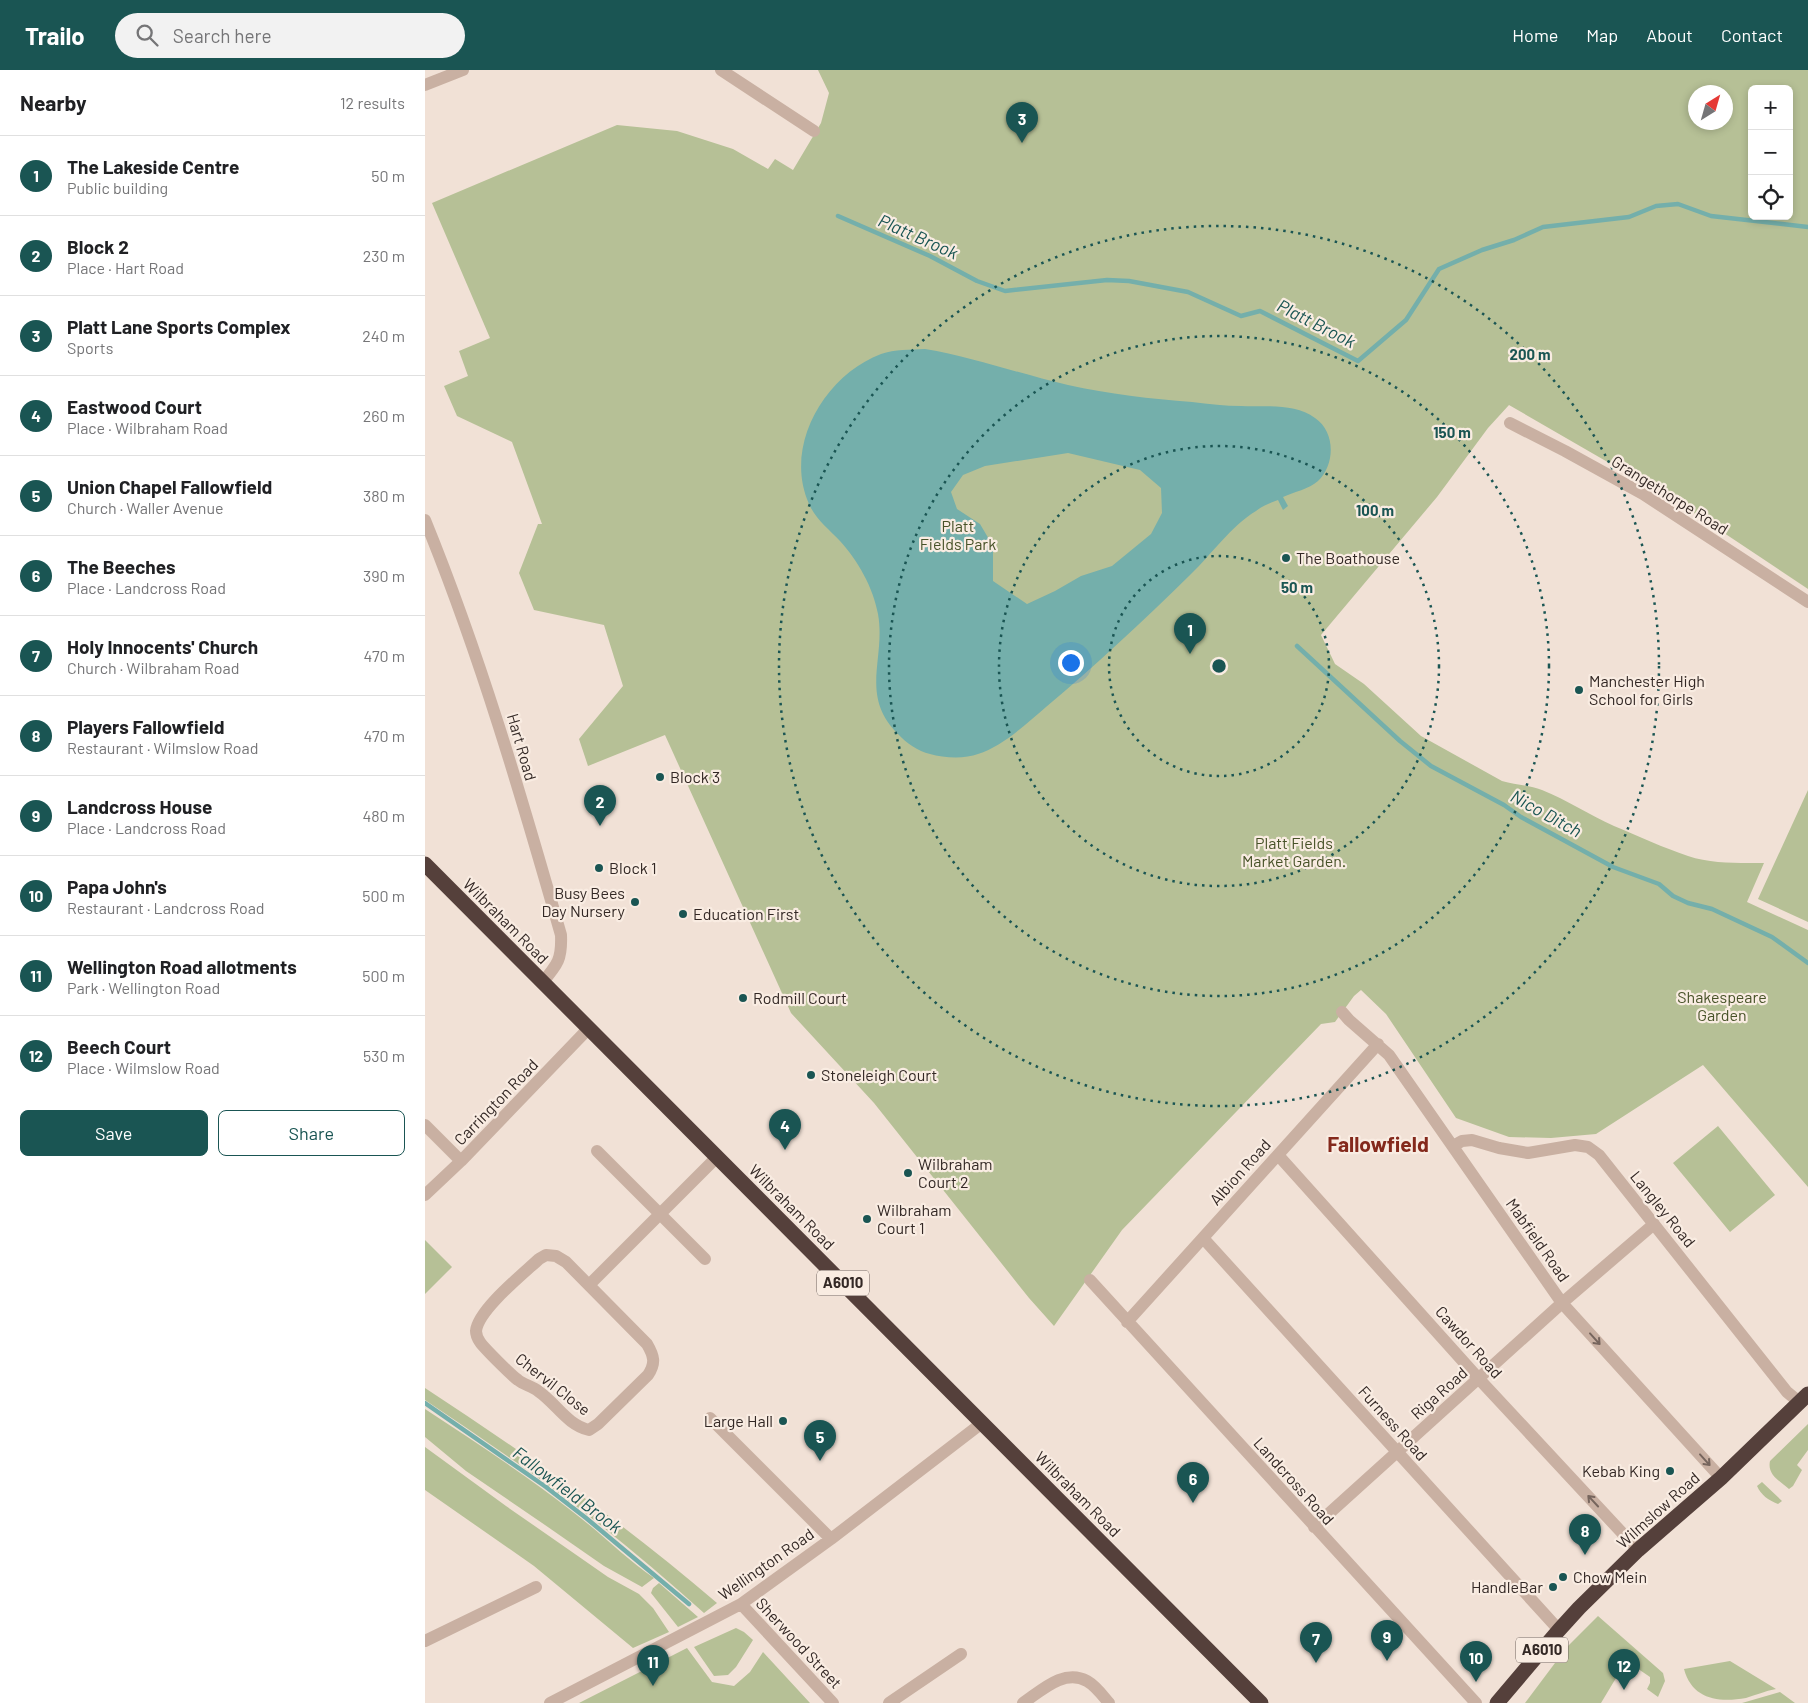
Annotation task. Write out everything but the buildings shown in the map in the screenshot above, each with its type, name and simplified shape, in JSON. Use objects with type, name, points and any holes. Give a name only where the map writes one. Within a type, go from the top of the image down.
[{"type":"highway","name":"Wilbraham Road","points":[[425,864],[1261,1703]]},
{"type":"highway","name":"Wilmslow Road","points":[[1497,1703],[1559,1630],[1638,1550],[1721,1478],[1803,1397]]},
{"type":"street","points":[[425,85],[463,70]]},
{"type":"street","points":[[721,70],[815,131]]},
{"type":"street","name":"Grangethorpe Road","points":[[1510,424],[1565,451],[1643,494],[1808,602]]},
{"type":"street","name":"Hart Road","points":[[425,520],[467,628],[491,700],[561,935],[561,952],[556,967],[542,983]]},
{"type":"street","name":"Mabfield Road","points":[[1342,1012],[1389,1054],[1563,1303],[1721,1478]]},
{"type":"street","name":"Carrington Road","points":[[425,1195],[461,1161],[588,1029]]},
{"type":"street","name":"Albion Road","points":[[1127,1322],[1378,1044]]},
{"type":"street","points":[[425,1125],[461,1161]]},
{"type":"street","name":"Langley Road","points":[[1453,1146],[1462,1141],[1472,1140],[1499,1148],[1527,1153],[1575,1145],[1589,1147],[1599,1155],[1787,1392],[1803,1397]]},
{"type":"street","points":[[597,1151],[705,1259]]},
{"type":"street","name":"Cawdor Road","points":[[1278,1155],[1479,1379],[1638,1550]]},
{"type":"street","points":[[589,1285],[717,1157]]},
{"type":"street","name":"Riga Road","points":[[1314,1527],[1563,1303],[1654,1224]]},
{"type":"street","name":"Furness Road","points":[[1203,1238],[1559,1630]]},
{"type":"street","name":"Chervil Close","points":[[546,1255],[556,1256],[566,1262],[589,1285],[647,1344],[653,1356],[654,1367],[648,1376],[598,1424],[589,1430],[579,1428],[567,1419],[549,1398],[518,1380],[480,1342],[476,1332],[480,1319],[487,1308],[539,1259],[546,1255]]},
{"type":"street","name":"Landcross Road","points":[[1090,1280],[1476,1703]]},
{"type":"street","points":[[710,1418],[831,1539]]},
{"type":"street","name":"Wellington Road","points":[[550,1703],[741,1604],[831,1539],[983,1423]]},
{"type":"street","points":[[425,1641],[536,1588]]},
{"type":"street","name":"Sherwood Street","points":[[741,1604],[833,1703]]},
{"type":"street","points":[[889,1703],[961,1654]]},
{"type":"street","points":[[1023,1703],[1057,1680],[1069,1677],[1086,1680],[1109,1703]]},
{"type":"green space","name":"Platt Fields Park","points":[[818,70],[1808,70],[1808,589],[1682,505],[1509,405],[1488,428],[1437,497],[1321,635],[1335,664],[1364,684],[1421,736],[1502,781],[1542,790],[1614,826],[1660,846],[1697,859],[1716,862],[1764,863],[1747,902],[1808,930],[1808,1187],[1703,1065],[1596,1134],[1551,1138],[1509,1137],[1456,1118],[1386,1014],[1361,990],[1354,996],[1335,1022],[1321,1024],[1122,1230],[1054,1326],[1029,1298],[874,1103],[791,1013],[665,735],[588,766],[579,739],[623,686],[604,625],[534,610],[519,573],[538,524],[542,524],[512,442],[457,416],[444,386],[468,376],[459,351],[490,338],[432,203],[617,125],[677,131],[733,149],[768,169],[775,159],[793,170],[821,123],[829,93]]},
{"type":"green space","points":[[1808,790],[1808,922],[1758,899]]},
{"type":"green space","points":[[1718,1126],[1775,1195],[1730,1232],[1673,1163]]},
{"type":"green space","points":[[425,1240],[452,1267],[425,1294]]},
{"type":"green space","points":[[425,1388],[500,1438],[611,1518],[717,1603],[704,1613],[626,1546],[565,1498],[515,1461],[425,1400]]},
{"type":"green space","points":[[425,1409],[555,1498],[654,1578],[642,1587],[604,1566],[466,1471],[425,1437]]},
{"type":"green space","points":[[1808,1424],[1808,1450],[1797,1465],[1802,1470],[1793,1486],[1789,1489],[1772,1474],[1770,1461]]},
{"type":"green space","points":[[425,1447],[608,1577],[639,1594],[653,1608],[669,1632],[633,1648],[534,1566],[425,1490]]},
{"type":"green space","points":[[1762,1482],[1782,1501],[1778,1504],[1763,1495],[1757,1486]]},
{"type":"green space","points":[[659,1583],[698,1617],[678,1627],[651,1593],[653,1588]]},
{"type":"green space","points":[[1598,1616],[1663,1673],[1665,1681],[1658,1697],[1647,1689],[1650,1677],[1628,1662],[1625,1663],[1601,1703],[1525,1703],[1567,1647]]},
{"type":"green space","points":[[736,1628],[753,1640],[736,1667],[728,1675],[714,1676],[694,1647]]},
{"type":"green space","points":[[687,1648],[712,1682],[734,1686],[750,1672],[763,1652],[810,1703],[579,1703]]},
{"type":"green space","points":[[1730,1661],[1776,1689],[1746,1698],[1716,1699],[1707,1697],[1693,1687],[1684,1669]]},
{"type":"green space","points":[[1780,1692],[1795,1703],[1742,1703]]},
{"type":"water","points":[[925,349],[979,361],[1068,385],[1114,394],[1217,405],[1279,407],[1298,410],[1315,418],[1327,432],[1331,449],[1328,466],[1324,474],[1314,484],[1283,497],[1288,506],[1283,510],[1278,500],[1269,503],[1247,517],[1137,626],[1014,734],[996,746],[973,756],[954,757],[926,753],[901,737],[886,719],[880,705],[876,676],[880,630],[876,604],[869,584],[853,557],[812,510],[802,482],[801,459],[814,415],[827,395],[842,378],[861,364],[886,352]],"holes":[[[1068,453],[1140,470],[1161,488],[1162,513],[1151,534],[1112,566],[1081,576],[1027,604],[993,581],[993,546],[980,524],[957,509],[951,492],[963,475],[985,466]]]},
{"type":"waterway","name":"Platt Brook","points":[[838,216],[930,256],[977,281],[1005,291],[1107,280],[1129,281],[1188,292],[1241,316],[1260,311],[1358,361],[1406,320],[1439,269],[1482,250],[1514,240],[1543,227],[1629,217],[1656,206],[1678,204],[1711,216],[1808,227]]},
{"type":"waterway","name":"Nico Ditch","points":[[1297,646],[1400,741],[1431,766],[1613,867],[1659,884],[1673,896],[1688,903],[1712,909],[1772,937],[1808,963]]},
{"type":"waterway","name":"Fallowfield Brook","points":[[425,1403],[546,1487],[689,1604]]},
{"type":"place","name":"Platt Lane Sports Complex","points":[[1022,143]]},
{"type":"place","name":"The Boathouse","points":[[1286,558]]},
{"type":"place","name":"The Lakeside Centre","points":[[1190,654]]},
{"type":"place","name":"Manchester High School for Girls","points":[[1579,690]]},
{"type":"place","name":"Block 3","points":[[660,777]]},
{"type":"place","name":"Block 2","points":[[600,826]]},
{"type":"place","name":"Block 1","points":[[599,868]]},
{"type":"place","name":"Busy Bees Day Nursery","points":[[635,902]]},
{"type":"place","name":"Education First","points":[[683,914]]},
{"type":"place","name":"Rodmill Court","points":[[743,998]]},
{"type":"place","name":"Stoneleigh Court","points":[[811,1075]]},
{"type":"place","name":"Eastwood Court","points":[[785,1150]]},
{"type":"place","name":"Wilbraham Court 2","points":[[908,1173]]},
{"type":"place","name":"Wilbraham Court 1","points":[[867,1219]]},
{"type":"place","name":"Large Hall","points":[[783,1421]]},
{"type":"place","name":"Union Chapel Fallowfield","points":[[820,1461]]},
{"type":"place","name":"Kebab King","points":[[1670,1471]]},
{"type":"place","name":"The Beeches","points":[[1193,1503]]},
{"type":"place","name":"Players Fallowfield","points":[[1585,1555]]},
{"type":"place","name":"Chow Mein","points":[[1563,1577]]},
{"type":"place","name":"HandleBar","points":[[1553,1587]]},
{"type":"place","name":"Landcross House","points":[[1387,1661]]},
{"type":"place","name":"Holy Innocents' Church","points":[[1316,1663]]},
{"type":"place","name":"Papa John's","points":[[1476,1682]]},
{"type":"place","name":"Wellington Road allotments","points":[[653,1686]]},
{"type":"place","name":"Beech Court","points":[[1624,1690]]},
{"type":"district","name":"Fallowfield","points":[[1378,1145]]},
{"type":"park label","name":"Platt Fields Market Garden.","points":[[1294,852]]},
{"type":"park label","name":"Shakespeare Garden","points":[[1722,1006]]}]
